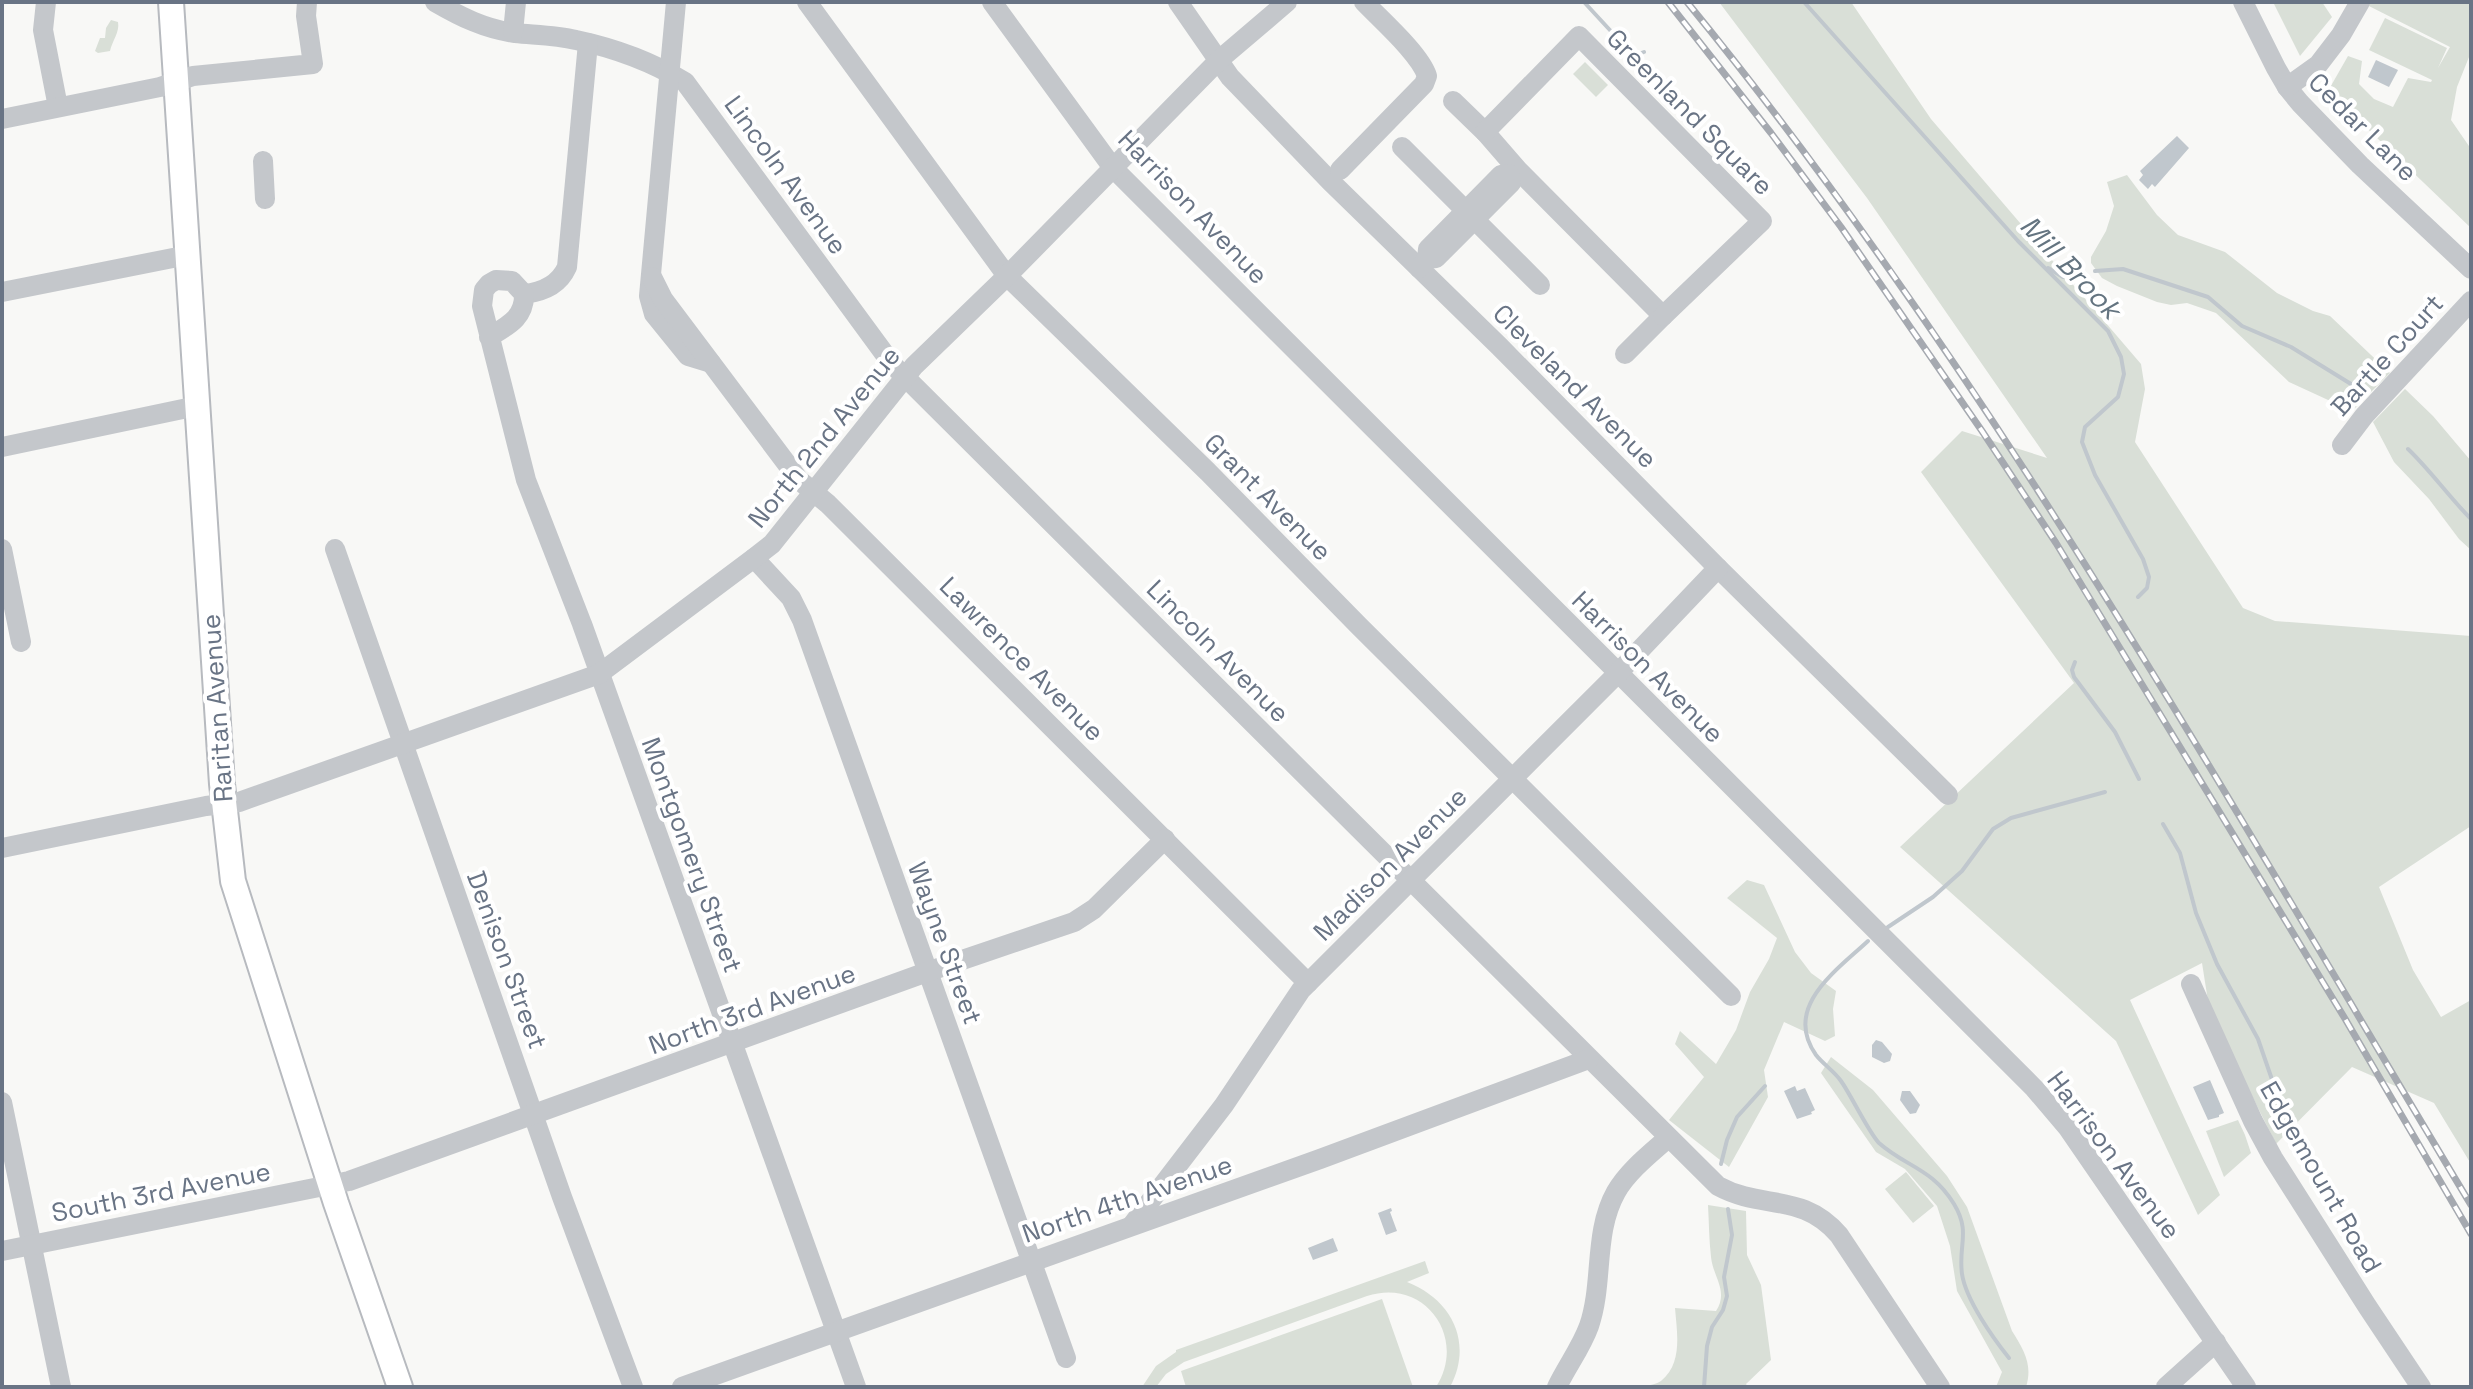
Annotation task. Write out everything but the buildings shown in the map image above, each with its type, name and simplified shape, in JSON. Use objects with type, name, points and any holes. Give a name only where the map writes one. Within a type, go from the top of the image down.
[{"type":"main road","name":"Raritan Avenue","points":[[171,2],[224,803],[233,881],[330,1185],[400,1387]]},
{"type":"street","points":[[46,2],[43,30],[58,107]]},
{"type":"street","points":[[2,119],[160,87],[193,76],[313,64],[307,2]]},
{"type":"street","name":"Lincoln Avenue","points":[[435,2],[463,18],[513,32],[568,38],[653,63],[685,82],[892,364],[1718,1186],[1735,1195],[1799,1206],[1829,1224],[1940,1387]]},
{"type":"street","points":[[513,32],[516,2]]},
{"type":"street","name":"Lawrence Avenue","points":[[676,2],[652,247],[649,296],[654,314],[688,356],[711,363],[799,480],[839,515],[1308,983]]},
{"type":"street","name":"Grant Avenue","points":[[807,2],[1007,276],[1208,472],[1731,996]]},
{"type":"street","name":"Harrison Avenue","points":[[992,2],[1113,168],[2034,1088],[2068,1128],[2246,1387]]},
{"type":"street","name":"Cleveland Avenue","points":[[1178,2],[1230,77],[1250,98],[1423,264],[1718,568],[1948,795]]},
{"type":"street","name":"North 2nd Avenue","points":[[2,848],[239,802],[599,674],[772,544],[914,366],[1219,60],[1287,2]]},
{"type":"street","points":[[1340,170],[1424,84],[1427,76],[1413,54],[1364,2]]},
{"type":"street","name":"Cedar Lane","points":[[2243,2],[2287,87],[2360,165],[2471,269]]},
{"type":"street","points":[[2287,87],[2318,65],[2341,35],[2360,2]]},
{"type":"street","name":"Greenland Square","points":[[1485,132],[1579,36],[1762,221],[1625,354]]},
{"type":"street","points":[[489,337],[520,315],[524,308],[524,294],[557,283],[567,267],[588,43]]},
{"type":"street","points":[[1453,101],[1485,132],[1512,171],[1663,316]]},
{"type":"street","points":[[1402,147],[1540,285]]},
{"type":"street","points":[[263,161],[265,199]]},
{"type":"street","points":[[1423,264],[1436,258],[1469,216],[1511,183],[1512,171]]},
{"type":"street","points":[[2,292],[188,255]]},
{"type":"street","name":"Montgomery Street","points":[[524,294],[512,281],[496,280],[484,290],[482,306],[526,480],[856,1387]]},
{"type":"street","name":"Bartle Court","points":[[2342,445],[2364,416],[2471,301]]},
{"type":"street","points":[[2,447],[197,406]]},
{"type":"street","points":[[2,549],[21,642]]},
{"type":"street","name":"Denison Street","points":[[335,549],[562,1197],[633,1387]]},
{"type":"street","name":"Wayne Street","points":[[754,558],[791,598],[802,620],[1066,1358]]},
{"type":"street","name":"Madison Avenue","points":[[1132,1225],[1224,1105],[1308,983],[1618,673],[1718,568]]},
{"type":"street","name":"North 3rd Avenue","points":[[330,1185],[349,1181],[1074,922],[1094,909],[1165,839]]},
{"type":"street","name":"Edgemount Road","points":[[2191,984],[2273,1158],[2421,1387]]},
{"type":"street","name":"North 4th Avenue","points":[[682,1387],[1320,1159],[1589,1059]]},
{"type":"street","points":[[2,1102],[61,1387]]},
{"type":"street","points":[[1557,1387],[1589,1326],[1608,1209],[1625,1179],[1668,1138]]},
{"type":"street","name":"South 3rd Avenue","points":[[2,1251],[330,1185]]},
{"type":"street","points":[[2166,1387],[2216,1342]]},
{"type":"shaded area","points":[[1719,2],[1851,2],[1931,119],[2141,364],[2145,389],[2135,442],[2243,608],[2275,621],[2471,636],[2471,826],[2379,887],[2413,970],[2441,1017],[2471,1000],[2471,1164],[2434,1103],[2352,1067],[2276,1144],[2208,1001],[2202,963],[2130,1000],[2220,1195],[2198,1215],[2116,1041],[1900,847],[2074,683],[1921,472],[1962,431],[2047,458],[1867,198]]},
{"type":"shaded area","points":[[2273,2],[2322,2],[2332,17],[2300,56]]},
{"type":"shaded area","points":[[2361,2],[2471,2],[2471,52],[2457,87],[2451,120],[2471,149],[2471,228],[2328,91],[2348,56],[2362,61],[2359,84],[2374,99],[2393,107],[2408,78],[2431,82],[2369,50],[2385,18],[2447,48],[2438,68],[2450,47]]},
{"type":"shaded area","points":[[111,20],[118,22],[118,26],[110,51],[98,53],[95,51],[100,38],[105,38]]},
{"type":"shaded area","points":[[2376,60],[2398,70],[2389,87],[2368,77]]},
{"type":"shaded area","points":[[1585,62],[1608,85],[1596,97],[1573,74]]},
{"type":"shaded area","points":[[2177,136],[2189,148],[2155,187],[2152,184],[2148,189],[2139,180],[2143,175],[2140,171]]},
{"type":"shaded area","points":[[2127,175],[2157,215],[2178,235],[2225,252],[2277,293],[2330,316],[2390,373],[2352,411],[2289,382],[2216,313],[2187,303],[2171,305],[2157,302],[2102,278],[2091,263],[2091,257],[2106,231],[2114,206],[2107,182]]},
{"type":"shaded area","points":[[2405,389],[2471,461],[2471,550],[2394,462],[2373,422]]},
{"type":"shaded area","points":[[1747,880],[1764,885],[1795,952],[1811,973],[1836,991],[1833,1009],[1835,1036],[1825,1041],[1784,1022],[1764,1070],[1768,1097],[1729,1167],[1669,1120],[1704,1077],[1675,1044],[1680,1031],[1716,1064],[1736,1030],[1750,992],[1777,938],[1727,898]]},
{"type":"shaded area","points":[[1876,1040],[1882,1042],[1892,1054],[1890,1061],[1884,1063],[1872,1057],[1872,1045]]},
{"type":"shaded area","points":[[1831,1057],[1873,1090],[1947,1176],[1967,1207],[2012,1331],[2026,1358],[2026,1387],[1996,1387],[2002,1372],[1957,1291],[1950,1246],[1937,1206],[1905,1169],[1876,1152],[1821,1073]]},
{"type":"shaded area","points":[[2210,1080],[2224,1113],[2208,1120],[2193,1087]]},
{"type":"shaded area","points":[[1795,1086],[1797,1091],[1805,1088],[1815,1110],[1797,1119],[1784,1091]]},
{"type":"shaded area","points":[[1902,1091],[1910,1091],[1920,1105],[1916,1113],[1910,1114],[1900,1100]]},
{"type":"shaded area","points":[[2238,1120],[2251,1153],[2224,1177],[2206,1131]]},
{"type":"shaded area","points":[[1906,1172],[1934,1206],[1913,1223],[1885,1189]]},
{"type":"shaded area","points":[[1708,1205],[1746,1211],[1747,1255],[1761,1285],[1771,1360],[1746,1384],[1748,1387],[1643,1387],[1661,1381],[1673,1366],[1677,1347],[1675,1308],[1716,1311],[1720,1304],[1721,1290],[1711,1257]]},
{"type":"shaded area","points":[[1391,1208],[1397,1231],[1386,1235],[1378,1213]]},
{"type":"shaded area","points":[[1333,1238],[1338,1251],[1313,1260],[1308,1248]]},
{"type":"shaded area","points":[[1425,1261],[1429,1273],[1407,1282],[1436,1299],[1454,1324],[1460,1354],[1450,1387],[1436,1387],[1445,1368],[1447,1349],[1435,1316],[1422,1303],[1406,1295],[1388,1292],[1367,1296],[1184,1362],[1166,1374],[1156,1387],[1142,1387],[1156,1366],[1176,1350]]},
{"type":"shaded area","points":[[1382,1299],[1413,1387],[1186,1387],[1181,1371]]},
{"type":"waterway","points":[[1584,2],[1632,54],[1644,52]]},
{"type":"waterway","name":"Mill Brook","points":[[1804,2],[2018,241],[2108,331],[2121,357],[2124,374],[2118,397],[2085,427],[2082,442],[2095,475],[2143,559],[2149,577],[2147,588],[2138,597]]},
{"type":"waterway","points":[[1638,54],[1640,62],[1680,107]]},
{"type":"waterway","points":[[2048,268],[2063,277]]},
{"type":"waterway","points":[[2095,271],[2123,269],[2208,297],[2242,326],[2291,347],[2351,384]]},
{"type":"waterway","points":[[2408,449],[2471,519]]},
{"type":"waterway","name":"Mill Brook","points":[[2075,662],[2072,670],[2074,677],[2115,732],[2139,779]]},
{"type":"waterway","name":"Mill Brook","points":[[1888,927],[1933,897],[1962,871],[1993,829],[2011,818],[2105,792]]},
{"type":"waterway","points":[[2163,824],[2180,853],[2196,913],[2217,964],[2258,1039],[2277,1094]]},
{"type":"waterway","name":"Mill Brook","points":[[1868,941],[1829,977],[1809,1005],[1805,1021],[1807,1038],[1816,1055],[1841,1081],[1879,1143],[1928,1175],[1954,1204],[1962,1223],[1961,1264],[1965,1284],[1981,1318],[2009,1358]]},
{"type":"waterway","points":[[1721,1164],[1737,1117],[1765,1086]]},
{"type":"waterway","points":[[1704,1387],[1707,1346],[1712,1327],[1723,1310],[1727,1296],[1724,1277],[1732,1235],[1728,1209]]},
{"type":"railway","points":[[1668,2],[1841,227],[2056,543],[2344,1017],[2471,1234]]},
{"type":"railway","points":[[1687,2],[1798,144],[1903,289],[2004,438],[2195,742],[2471,1205]]}]
